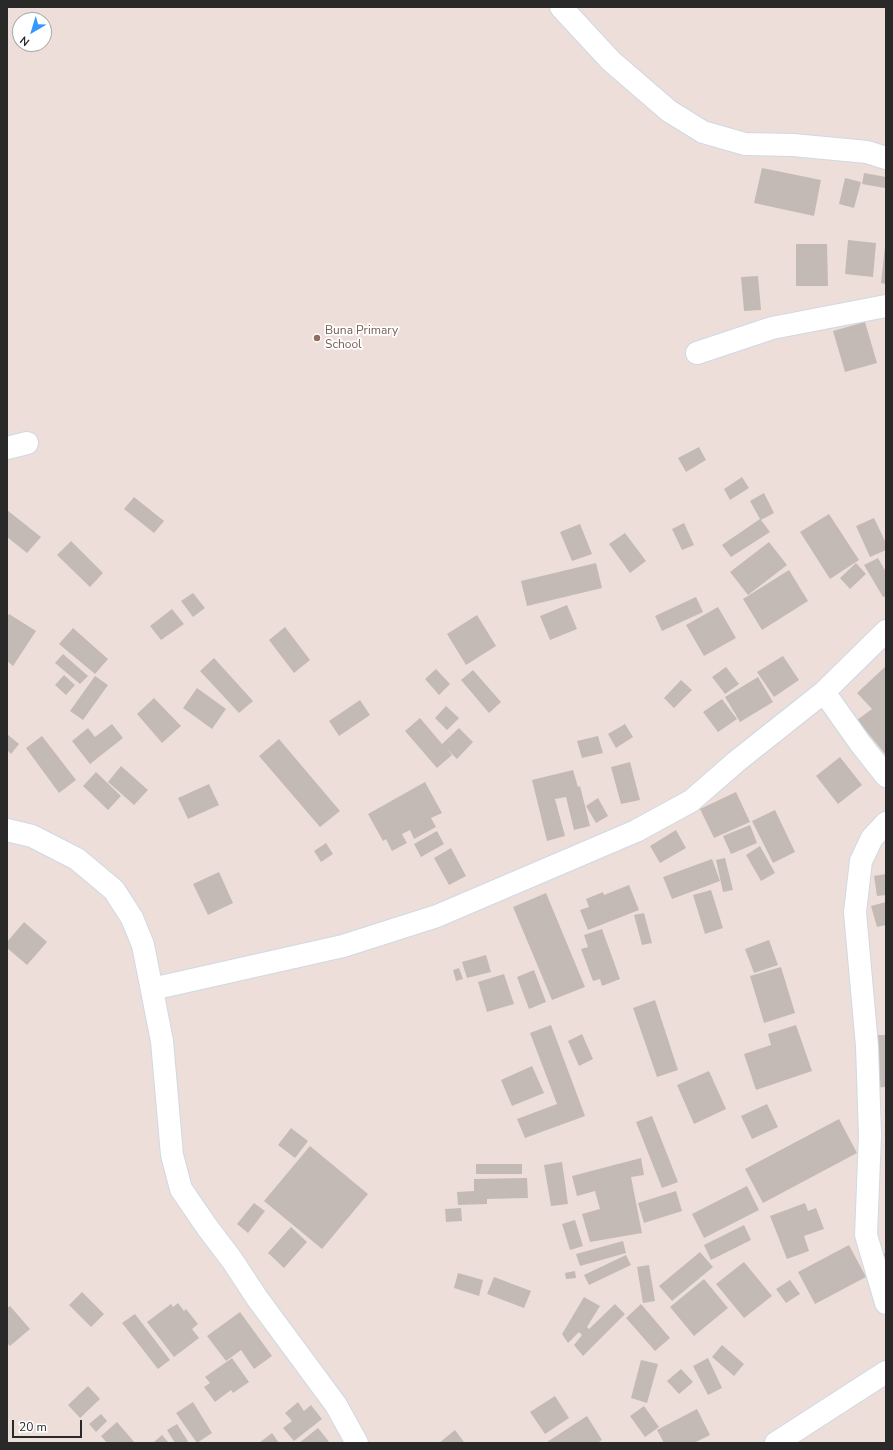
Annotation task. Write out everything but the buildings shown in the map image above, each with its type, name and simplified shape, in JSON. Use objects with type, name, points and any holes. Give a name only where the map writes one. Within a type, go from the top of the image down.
[{"type":"street","points":[[561,7],[611,61],[669,111],[703,132],[745,144],[793,145],[867,152],[886,158]]},
{"type":"street","points":[[697,353],[772,328],[886,306]]},
{"type":"street","points":[[152,989],[343,946],[437,916],[636,831],[691,801],[737,761],[824,692],[886,631]]},
{"type":"street","points":[[824,692],[860,743],[886,776]]},
{"type":"street","points":[[886,823],[872,838],[861,861],[855,912],[868,1054],[870,1135],[866,1235],[886,1304]]},
{"type":"street","points":[[7,830],[32,836],[77,859],[114,890],[132,918],[143,945],[162,1041],[172,1155],[181,1189],[232,1260],[257,1298],[336,1405],[357,1443]]},
{"type":"street","points":[[776,1443],[886,1372]]},
{"type":"place","name":"Buna Primary School","points":[[317,338]]}]
